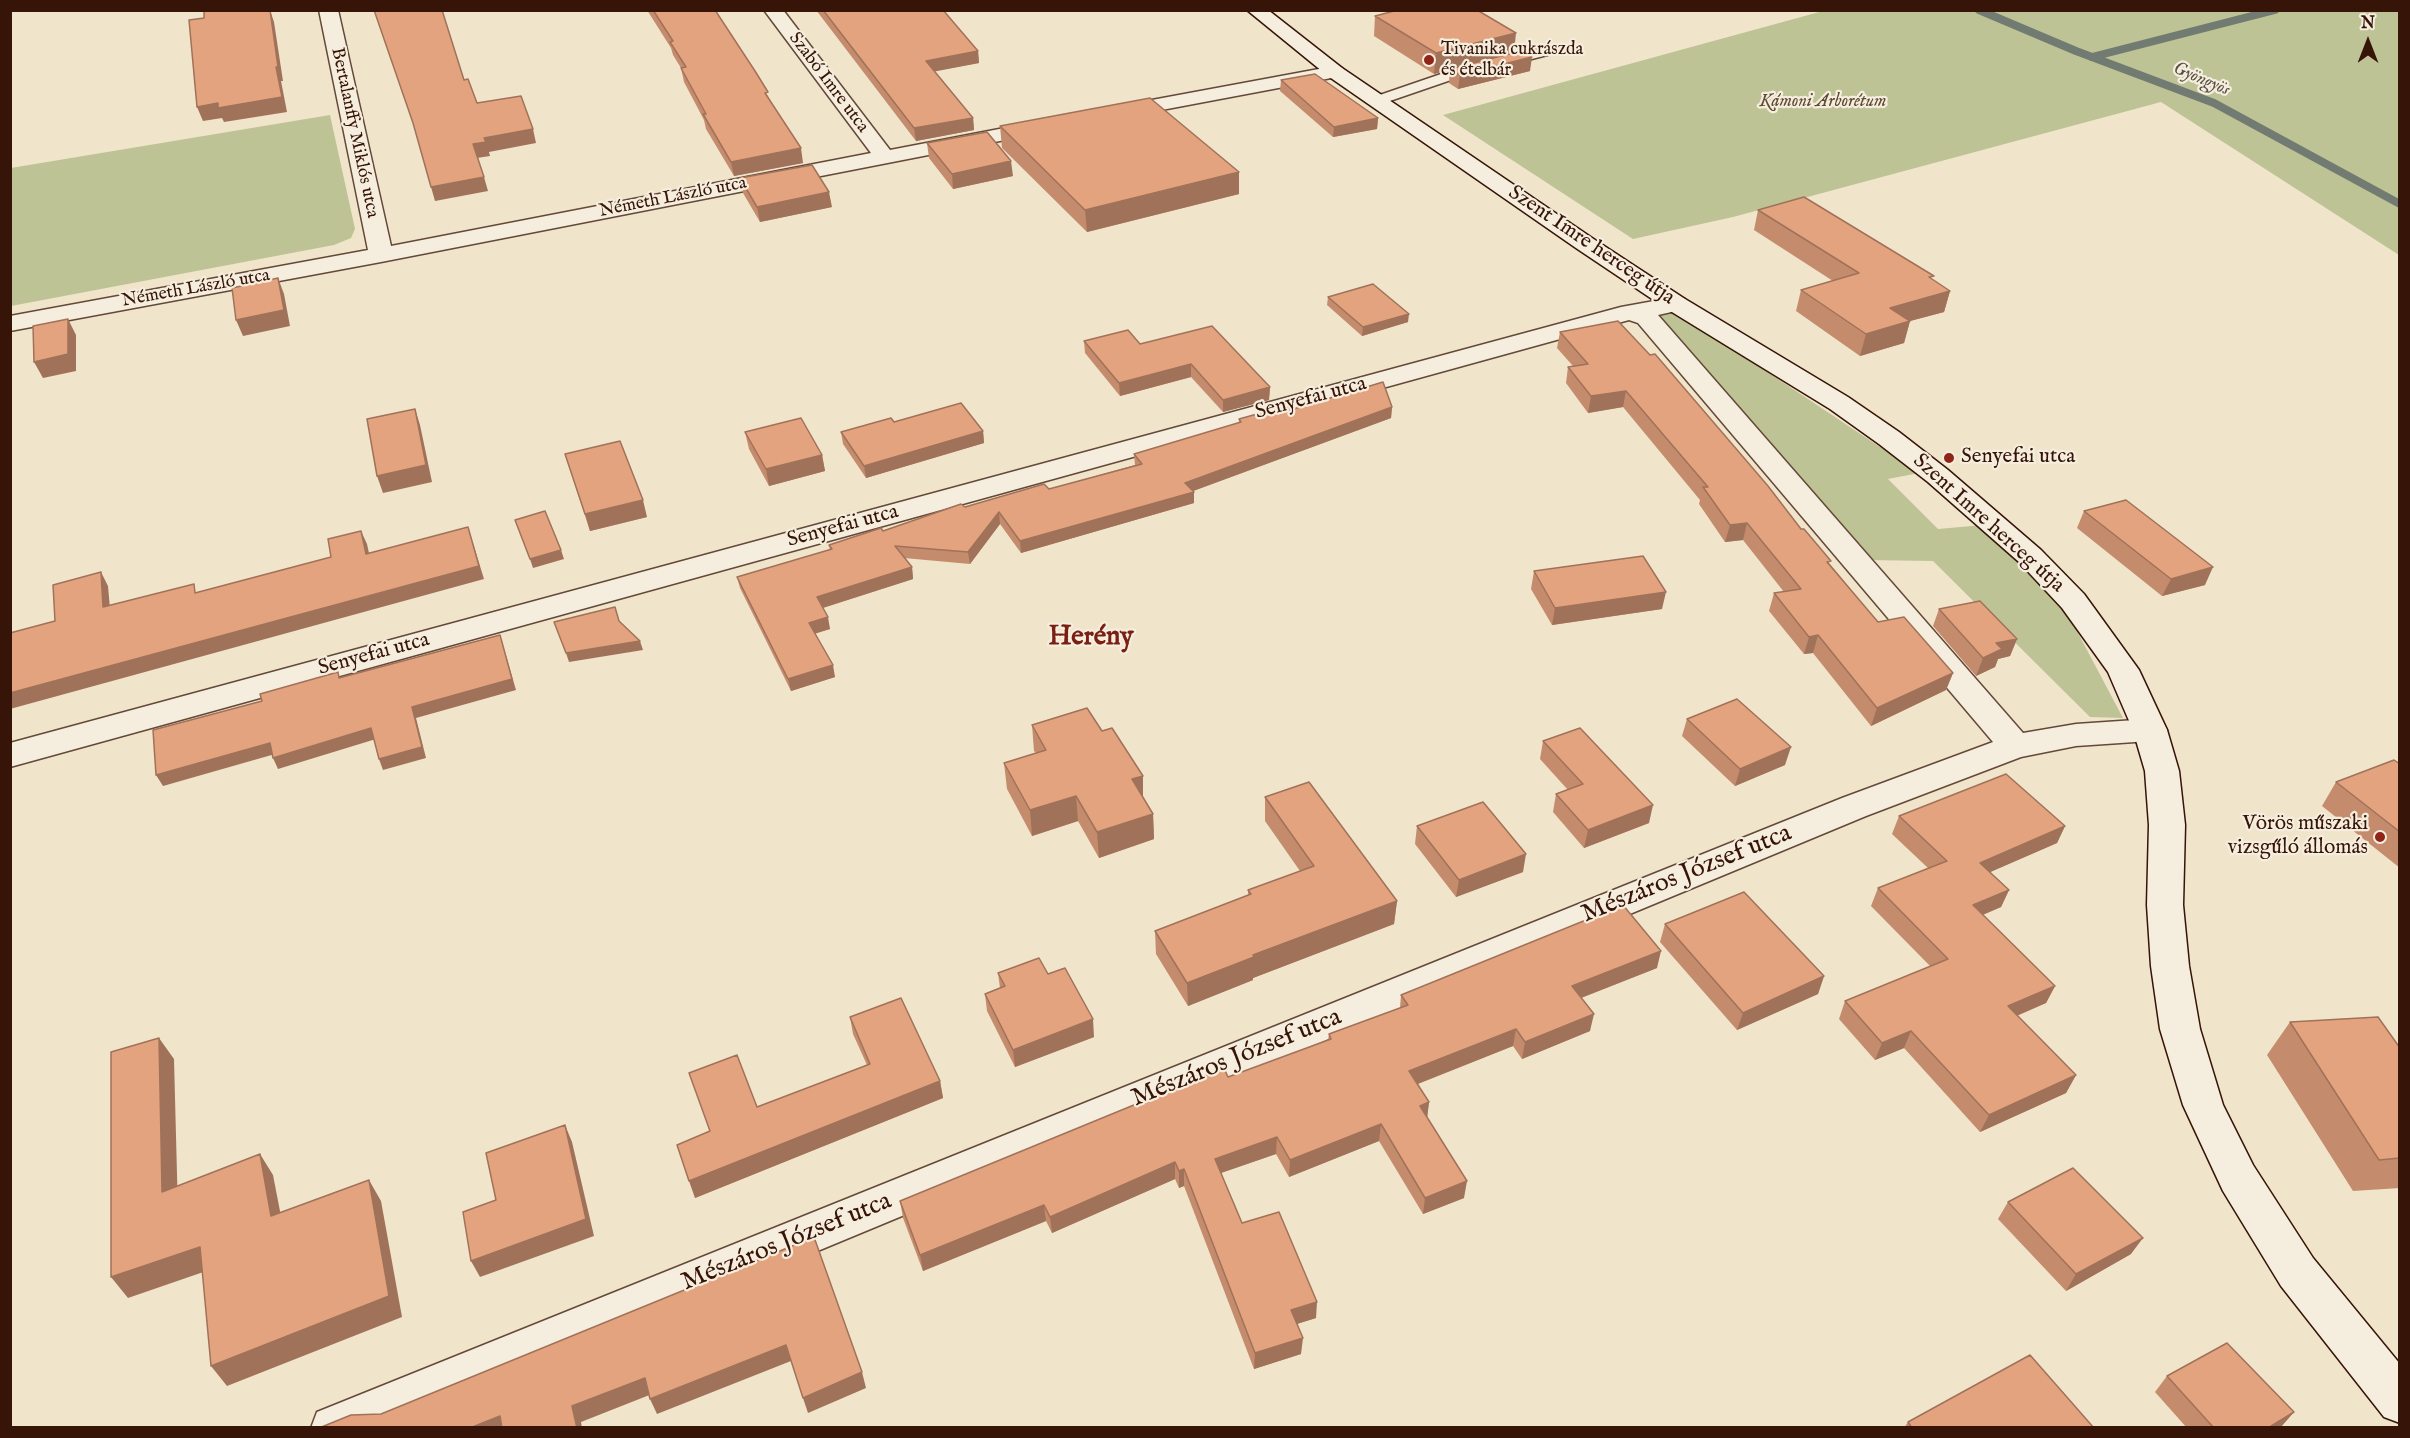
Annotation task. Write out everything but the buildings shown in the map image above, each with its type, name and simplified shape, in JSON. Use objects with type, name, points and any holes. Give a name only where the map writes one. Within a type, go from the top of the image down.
[{"type":"street","name":"Bertalanffy Miklós utca","points":[[328,10],[381,255]]},
{"type":"street","name":"Szabó Imre utca","points":[[773,10],[884,156]]},
{"type":"street","name":"Szent Imre herceg útja","points":[[1256,10],[1335,72],[1379,100],[1584,243],[1676,304],[1864,420],[1938,476],[2030,556],[2073,601],[2123,670],[2150,730],[2162,771],[2167,825],[2165,905],[2170,966],[2180,1029],[2203,1105],[2238,1178],[2297,1272],[2400,1401]]},
{"type":"street","points":[[1092,117],[1335,72]]},
{"type":"street","name":"Németh László utca","points":[[10,324],[381,255],[1069,121]]},
{"type":"street","name":"Senyefai utca","points":[[10,755],[1630,312],[1676,304]]},
{"type":"street","name":"Szent Imre herceg útja","points":[[1630,312],[1647,318],[2015,746]]},
{"type":"street","name":"Mészáros József utca","points":[[334,1428],[1799,830],[2015,746],[2076,735],[2150,730]]},
{"type":"lane","points":[[1379,100],[1446,77],[1550,50]]},
{"type":"green space","name":"Kámoni Arborétum","points":[[1823,11],[2399,11],[2399,255],[2161,102],[1733,217],[1633,239],[1443,115]]},
{"type":"green space","points":[[330,115],[355,229],[351,238],[334,245],[11,306],[11,168]]},
{"type":"green space","points":[[1673,309],[1919,473],[1888,479],[1938,529],[1983,525],[2069,616],[2123,718],[2090,717],[1933,561],[1866,560],[1647,318]]},
{"type":"waterway","name":"Gyöngyös","points":[[1979,10],[2076,51],[2214,103],[2400,204]]},
{"type":"waterway","points":[[2092,57],[2275,10]]},
{"type":"place","name":"Tivanika cukrászda és ételbár","points":[[1429,60]]},
{"type":"place","name":"Senyefai utca","points":[[1949,458]]},
{"type":"place","name":"Vörös műszaki vizsgűló állomás","points":[[2380,837]]},
{"type":"district","name":"Herény","points":[[1091,638]]}]
